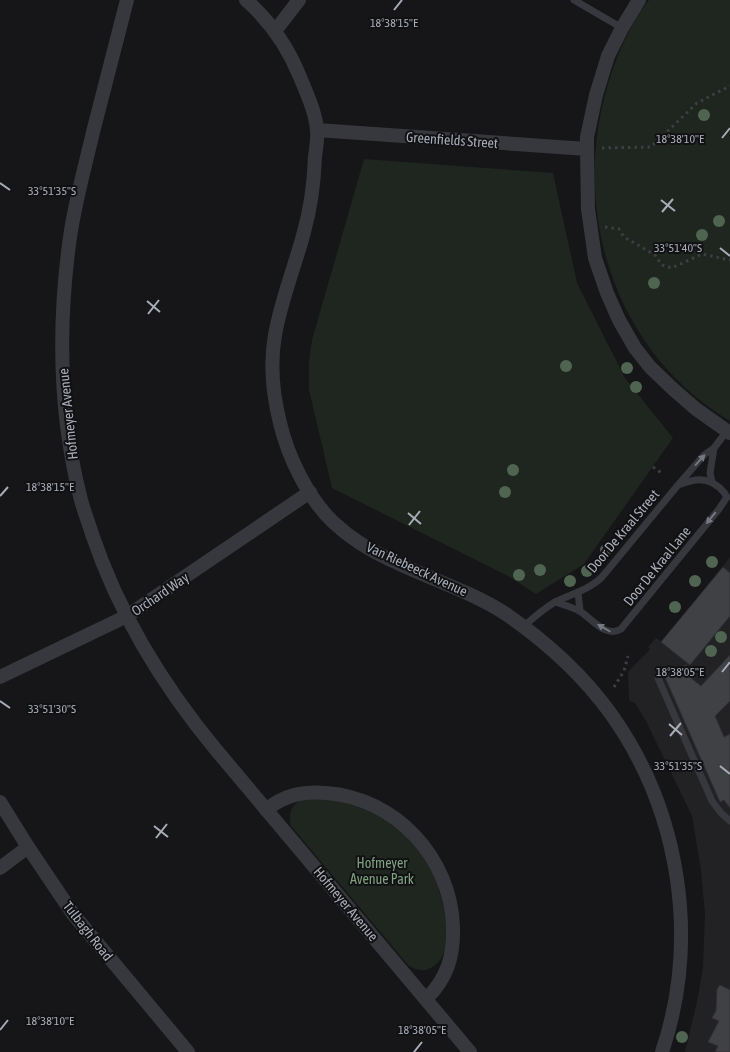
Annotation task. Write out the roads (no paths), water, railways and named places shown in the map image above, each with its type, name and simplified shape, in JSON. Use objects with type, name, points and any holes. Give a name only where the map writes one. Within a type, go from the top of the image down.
[{"type":"street","name":"Hofmeyer Avenue","points":[[127,0],[81,182],[70,237],[63,295],[65,406],[80,498],[98,551],[128,616],[150,660],[184,710],[216,752],[470,1052]]},
{"type":"street","name":"Van Riebeeck Avenue","points":[[246,0],[275,31],[295,65],[313,112],[317,130],[314,177],[307,220],[274,338],[272,366],[275,402],[284,438],[295,465],[310,492],[325,514],[336,525],[370,549],[485,602],[523,627],[576,672],[597,696],[624,733],[641,763],[664,819],[672,848],[681,908],[681,955],[666,1050]]},
{"type":"street","points":[[275,31],[299,0]]},
{"type":"street","points":[[638,0],[608,56],[591,115],[586,149],[588,209],[595,258],[607,293],[619,320],[635,348],[650,367],[673,390],[728,432]]},
{"type":"street","name":"Greenfields Street","points":[[317,130],[586,149]]},
{"type":"street","name":"Orchard Way","points":[[0,678],[128,616],[310,492]]},
{"type":"street","points":[[266,810],[287,796],[298,793],[335,794],[371,804],[388,813],[417,837],[438,867],[445,883],[450,900],[453,936],[447,971],[438,986],[426,999]]},
{"type":"street","name":"Tulbagh Road","points":[[0,802],[74,914],[188,1052]]},
{"type":"street","points":[[0,868],[28,847]]},
{"type":"lane","points":[[574,0],[622,28]]},
{"type":"lane","name":"Door De Kraal Street","points":[[523,627],[538,613],[555,602],[591,586],[602,578],[678,485],[728,432]]},
{"type":"lane","points":[[678,485],[699,479],[712,482],[710,473],[714,448]]},
{"type":"lane","name":"Door De Kraal Lane","points":[[555,602],[580,611],[608,632],[616,632],[621,629],[726,500],[726,493],[712,482]]},
{"type":"lane","points":[[578,592],[580,611]]},
{"type":"lane","points":[[658,678],[712,801],[721,814],[730,821]]},
{"type":"park label","name":"Hofmeyer Avenue Park","points":[[382,872]]}]
